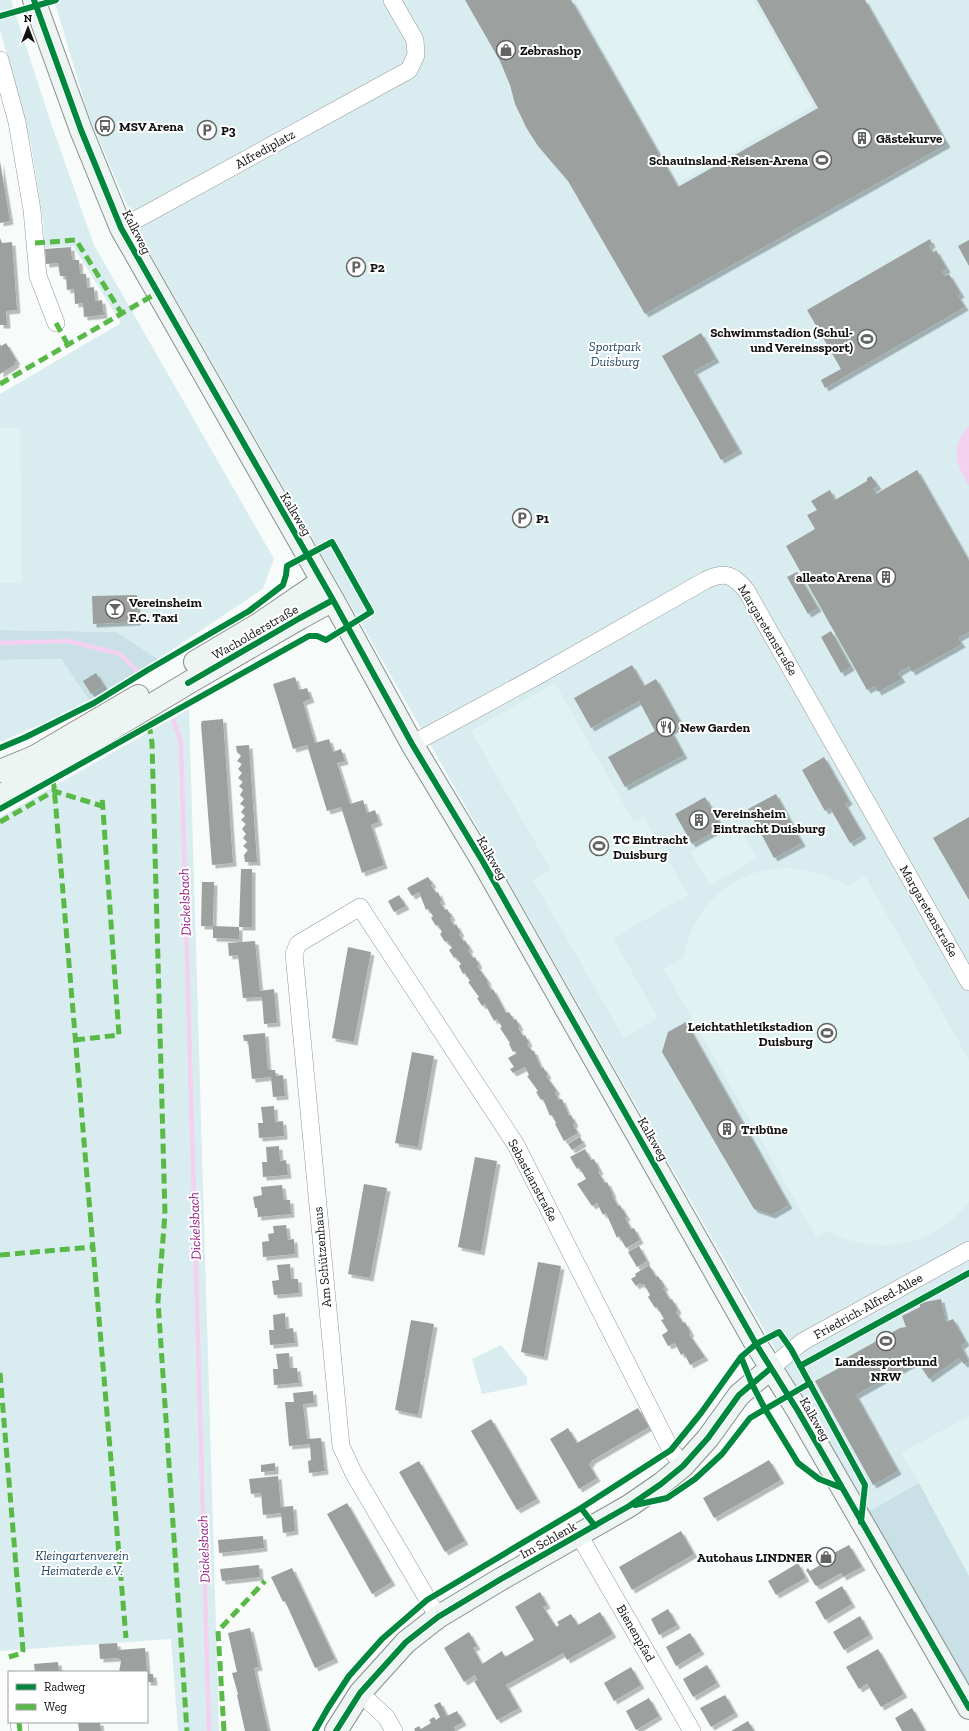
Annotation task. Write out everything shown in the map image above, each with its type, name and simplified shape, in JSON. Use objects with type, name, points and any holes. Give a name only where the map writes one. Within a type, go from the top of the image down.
[{"type":"street","name":"Kalkweg","points":[[34,0],[81,130],[121,228],[322,580],[412,744],[483,862],[771,1368],[795,1406],[969,1708]]},
{"type":"street","name":"Alfrediplatz","points":[[121,228],[409,70],[416,55],[415,40],[392,0]]},
{"type":"street","points":[[0,60],[16,122],[27,181],[32,210],[38,276],[56,323]]},
{"type":"street","name":"Margaretenstraße","points":[[412,744],[533,679],[706,580],[718,574],[730,576],[738,581],[746,590],[969,982]]},
{"type":"street","name":"Wacholderstraße","points":[[0,771],[34,757],[259,624],[322,580]]},
{"type":"street","name":"Wacholderstraße","points":[[0,796],[300,618],[333,600]]},
{"type":"street","name":"Sebastianstraße","points":[[360,907],[516,1145],[671,1450],[683,1466]]},
{"type":"street","name":"Am Schützenhaus","points":[[360,907],[298,944],[294,954],[341,1446],[354,1474],[438,1617]]},
{"type":"street","name":"Friedrich-Alfred-Allee","points":[[771,1368],[802,1342],[969,1250]]},
{"type":"street","name":"Im Schlenk","points":[[336,1731],[360,1693],[406,1642],[438,1617],[629,1506],[661,1484],[683,1466],[708,1438],[739,1395],[771,1368]]},
{"type":"street","name":"Bienenpfad","points":[[579,1535],[692,1731]]},
{"type":"street","points":[[360,1693],[386,1717],[394,1731]]},
{"type":"green space","points":[[0,0],[11,0],[51,123],[94,245],[274,559],[263,589],[158,659],[117,632],[0,630],[0,394],[121,323],[73,246],[45,248],[43,220],[31,145],[0,29]]},
{"type":"green space","name":"Sportpark Duisburg","points":[[54,0],[969,0],[969,1685],[868,1512],[140,236],[88,114]]},
{"type":"green space","points":[[61,659],[89,700],[44,723],[0,742],[0,660]]},
{"type":"green space","name":"Kleingartenverein Heimaterde e.V.","points":[[189,709],[219,1731],[178,1731],[171,1639],[0,1651],[0,817]]},
{"type":"green space","points":[[501,1345],[527,1377],[527,1385],[482,1394],[472,1359]]},
{"type":"shaded area","points":[[575,0],[753,0],[813,106],[678,183]]},
{"type":"shaded area","points":[[969,426],[969,486],[958,463],[957,448],[959,441]]},
{"type":"shaded area","points":[[0,428],[20,428],[22,583],[0,583]]},
{"type":"shaded area","points":[[0,630],[117,632],[158,659],[89,700],[61,659],[0,660]]},
{"type":"shaded area","name":"TC Eintracht Duisburg","points":[[555,683],[634,822],[644,817],[688,895],[613,938],[658,1018],[624,1038],[533,880],[551,870],[471,731]]},
{"type":"shaded area","points":[[738,825],[757,858],[710,885],[691,852]]},
{"type":"shaded area","name":"Leichtathletikstadion Duisburg","points":[[784,868],[817,873],[832,878],[847,886],[865,876],[969,1060],[969,1201],[955,1217],[939,1229],[922,1238],[904,1243],[884,1245],[846,1239],[827,1231],[816,1237],[664,969],[683,958],[686,945],[697,920],[713,898],[735,882],[751,874]]},
{"type":"shaded area","points":[[969,1416],[969,1576],[919,1483],[901,1453]]},
{"type":"shaded area","points":[[919,1483],[969,1576],[969,1685],[868,1512]]},
{"type":"building","name":"Schauinsland-Reisen-Arena","points":[[465,0],[571,0],[678,187],[818,108],[757,0],[865,0],[947,144],[645,314],[568,181],[538,146],[527,129],[515,104],[510,85],[500,61]]},
{"type":"building","points":[[0,161],[10,221],[0,223]]},
{"type":"building","points":[[0,238],[2,243],[12,242],[17,310],[6,311],[7,325],[0,325]]},
{"type":"building","name":"Schwimmstadion (Schul- und Vereinssport)","points":[[930,239],[932,244],[929,246],[933,253],[936,250],[947,269],[942,272],[945,276],[949,274],[961,294],[958,296],[965,307],[825,388],[821,380],[841,369],[807,310]]},
{"type":"building","points":[[969,240],[969,266],[958,246]]},
{"type":"building","points":[[71,247],[72,260],[79,260],[80,274],[86,274],[87,288],[94,287],[95,301],[102,300],[104,315],[84,317],[83,303],[75,304],[74,289],[67,290],[66,276],[60,276],[58,263],[46,264],[45,249]]},
{"type":"building","points":[[701,333],[716,359],[694,371],[739,450],[721,460],[662,356]]},
{"type":"building","points":[[6,343],[17,361],[15,362],[16,364],[0,374],[0,344],[1,346]]},
{"type":"building","name":"alleato Arena","points":[[917,470],[969,561],[969,632],[958,638],[962,644],[912,672],[909,666],[898,673],[902,679],[878,692],[875,686],[867,690],[786,546],[815,529],[807,515],[817,510],[811,501],[830,490],[835,500],[867,481],[867,478],[871,476],[878,486],[873,489],[876,494]]},
{"type":"building","points":[[797,572],[818,608],[808,614],[787,577]]},
{"type":"building","name":"Vereinsheim F.C. Taxi","points":[[137,595],[137,622],[93,624],[92,596]]},
{"type":"building","points":[[831,631],[851,667],[841,673],[821,637]]},
{"type":"building","name":"New Garden","points":[[632,665],[644,686],[656,679],[682,725],[671,731],[684,755],[625,787],[608,757],[655,731],[639,701],[591,728],[574,698]]},
{"type":"building","points":[[96,673],[104,686],[91,694],[83,681]]},
{"type":"building","points":[[295,677],[299,690],[307,688],[311,699],[303,702],[315,743],[329,739],[333,752],[341,749],[345,761],[337,763],[350,804],[363,800],[367,813],[375,810],[379,822],[371,825],[384,865],[362,873],[341,807],[327,811],[307,745],[293,749],[273,684]]},
{"type":"building","points":[[223,719],[233,863],[212,865],[201,724],[202,721]]},
{"type":"building","points":[[249,745],[257,862],[245,862],[244,855],[248,850],[243,846],[247,842],[243,838],[246,834],[242,829],[246,824],[241,820],[245,816],[241,812],[245,807],[240,804],[244,799],[240,795],[243,790],[239,786],[243,782],[238,778],[242,773],[238,769],[242,764],[237,761],[241,756],[237,752],[236,746]]},
{"type":"building","points":[[824,757],[849,801],[845,804],[863,835],[850,843],[830,808],[825,811],[802,770]]},
{"type":"building","points":[[776,794],[802,843],[774,858],[748,809]]},
{"type":"building","name":"Vereinsheim Eintracht Duisburg","points":[[705,797],[722,827],[692,844],[675,814]]},
{"type":"building","points":[[969,817],[969,900],[933,838]]},
{"type":"building","points":[[241,869],[252,869],[252,927],[239,927]]},
{"type":"building","points":[[428,877],[433,884],[431,885],[436,893],[438,892],[442,901],[440,902],[452,917],[450,918],[454,926],[456,924],[461,933],[459,934],[464,942],[465,940],[470,949],[468,950],[473,958],[475,957],[479,965],[477,966],[488,981],[487,982],[491,990],[493,989],[506,1013],[509,1012],[514,1020],[516,1019],[520,1027],[518,1028],[523,1036],[525,1035],[529,1043],[527,1044],[532,1051],[534,1051],[541,1068],[543,1067],[548,1075],[546,1076],[557,1091],[555,1092],[559,1100],[562,1099],[569,1116],[571,1115],[575,1123],[573,1125],[578,1133],[564,1141],[552,1115],[550,1116],[543,1099],[541,1100],[536,1092],[538,1091],[527,1076],[529,1075],[525,1067],[513,1073],[510,1069],[514,1067],[508,1058],[517,1053],[515,1051],[513,1052],[509,1044],[510,1043],[500,1028],[502,1027],[497,1019],[494,1021],[485,1004],[482,1006],[477,998],[479,997],[468,982],[470,981],[465,973],[463,974],[459,966],[461,964],[456,957],[454,958],[449,950],[452,948],[447,941],[445,942],[440,934],[442,932],[431,918],[433,916],[428,909],[426,910],[419,892],[412,896],[407,888]]},
{"type":"building","points":[[202,882],[214,882],[213,926],[201,926]]},
{"type":"building","points":[[399,895],[406,906],[394,912],[388,901]]},
{"type":"building","points":[[213,926],[239,927],[239,939],[213,938]]},
{"type":"building","points":[[255,941],[260,991],[274,989],[277,1023],[264,1024],[262,997],[243,998],[238,955],[229,956],[228,943]]},
{"type":"building","points":[[348,947],[371,952],[354,1042],[332,1038]]},
{"type":"building","name":"Tribüne","points":[[686,1022],[789,1205],[772,1215],[754,1209],[662,1052],[668,1032]]},
{"type":"building","points":[[265,1033],[268,1070],[275,1070],[276,1076],[283,1075],[285,1096],[273,1097],[271,1077],[252,1079],[248,1041],[244,1041],[243,1035]]},
{"type":"building","points":[[412,1052],[434,1056],[418,1147],[395,1143]]},
{"type":"building","points":[[274,1106],[275,1122],[283,1121],[284,1136],[259,1138],[258,1123],[263,1123],[261,1107]]},
{"type":"building","points":[[580,1137],[583,1143],[572,1150],[568,1144]]},
{"type":"building","points":[[279,1146],[280,1161],[286,1160],[288,1175],[263,1177],[262,1162],[267,1162],[266,1147]]},
{"type":"building","points":[[585,1149],[591,1160],[594,1159],[600,1171],[598,1172],[605,1183],[607,1182],[618,1206],[620,1205],[627,1217],[625,1218],[631,1229],[634,1228],[640,1240],[626,1248],[619,1236],[617,1238],[606,1213],[603,1215],[597,1203],[592,1206],[577,1184],[586,1179],[579,1167],[577,1169],[570,1157]]},
{"type":"building","points":[[475,1157],[497,1161],[481,1252],[458,1247]]},
{"type":"building","points":[[364,1184],[387,1188],[370,1278],[348,1274]]},
{"type":"building","points":[[282,1185],[284,1200],[290,1200],[291,1214],[258,1217],[257,1208],[255,1208],[253,1197],[262,1195],[261,1187]]},
{"type":"building","points":[[286,1225],[288,1240],[294,1239],[295,1254],[263,1257],[262,1242],[269,1241],[268,1234],[274,1233],[273,1226]]},
{"type":"building","points":[[639,1246],[647,1261],[637,1267],[628,1252]]},
{"type":"building","points":[[538,1262],[561,1266],[544,1357],[521,1352]]},
{"type":"building","points":[[290,1264],[291,1279],[298,1279],[299,1293],[274,1295],[272,1281],[279,1280],[277,1265]]},
{"type":"building","points":[[649,1265],[656,1277],[658,1276],[665,1287],[663,1288],[670,1300],[672,1299],[678,1310],[676,1312],[683,1323],[685,1322],[691,1333],[689,1334],[705,1357],[690,1365],[684,1353],[681,1355],[675,1343],[668,1346],[662,1335],[668,1331],[661,1320],[664,1319],[657,1307],[655,1308],[648,1297],[650,1295],[644,1284],[641,1285],[640,1283],[636,1286],[631,1279],[636,1276],[635,1274]]},
{"type":"building","points":[[941,1299],[946,1322],[953,1319],[966,1342],[961,1346],[969,1362],[964,1364],[959,1358],[929,1379],[917,1361],[856,1395],[898,1471],[873,1485],[815,1381],[841,1367],[839,1362],[900,1328],[906,1327],[902,1316],[920,1307],[920,1303]]},
{"type":"building","points":[[285,1313],[286,1329],[293,1328],[295,1343],[270,1345],[269,1330],[274,1330],[273,1315]]},
{"type":"building","points":[[411,1320],[434,1324],[418,1415],[395,1410]]},
{"type":"building","points":[[289,1353],[290,1368],[297,1368],[299,1383],[274,1385],[273,1369],[278,1369],[276,1354]]},
{"type":"building","points":[[313,1391],[314,1403],[303,1404],[307,1439],[321,1438],[325,1471],[309,1473],[308,1461],[311,1460],[310,1444],[289,1446],[285,1402],[294,1402],[293,1393]]},
{"type":"building","points":[[638,1408],[649,1427],[591,1461],[592,1462],[589,1464],[597,1478],[579,1489],[550,1439],[568,1428],[577,1443]]},
{"type":"building","points":[[491,1419],[537,1499],[517,1510],[471,1431]]},
{"type":"building","points":[[769,1460],[781,1480],[714,1518],[703,1498]]},
{"type":"building","points":[[419,1461],[465,1541],[445,1552],[399,1472]]},
{"type":"building","points":[[275,1463],[275,1471],[261,1472],[261,1465]]},
{"type":"building","points":[[278,1476],[281,1507],[293,1506],[295,1531],[283,1533],[281,1513],[263,1515],[261,1493],[251,1494],[249,1479]]},
{"type":"building","points":[[347,1503],[392,1582],[372,1594],[327,1514]]},
{"type":"building","points":[[681,1531],[694,1554],[632,1590],[619,1567]]},
{"type":"building","points":[[263,1536],[264,1548],[219,1553],[218,1540]]},
{"type":"building","points":[[849,1545],[862,1567],[843,1577],[841,1573],[818,1586],[815,1585],[806,1570],[808,1568],[810,1571],[832,1558],[830,1555]]},
{"type":"building","points":[[798,1563],[806,1578],[776,1595],[768,1581]]},
{"type":"building","points":[[259,1565],[260,1577],[222,1581],[220,1569]]},
{"type":"building","points":[[292,1568],[335,1659],[315,1668],[285,1601],[283,1602],[271,1577]]},
{"type":"building","points":[[842,1586],[852,1604],[825,1620],[815,1602]]},
{"type":"building","points":[[540,1592],[547,1605],[543,1607],[556,1627],[559,1625],[557,1622],[571,1614],[578,1625],[600,1612],[613,1634],[567,1660],[563,1653],[506,1685],[519,1708],[497,1720],[474,1681],[477,1680],[475,1675],[464,1682],[444,1648],[469,1632],[477,1646],[473,1648],[482,1664],[502,1651],[505,1657],[534,1640],[515,1607]]},
{"type":"building","points":[[668,1609],[677,1625],[659,1635],[651,1619]]},
{"type":"building","points":[[860,1616],[870,1635],[844,1650],[833,1632]]},
{"type":"building","points":[[250,1628],[259,1667],[254,1668],[268,1731],[245,1731],[238,1694],[232,1673],[237,1672],[228,1633]]},
{"type":"building","points":[[690,1633],[701,1651],[676,1666],[666,1647]]},
{"type":"building","points":[[117,1643],[118,1650],[145,1648],[147,1671],[119,1671],[121,1661],[118,1658],[100,1659],[99,1644]]},
{"type":"building","points":[[878,1649],[904,1694],[881,1707],[867,1684],[859,1689],[846,1667]]},
{"type":"building","points":[[58,1662],[59,1671],[35,1671],[34,1664]]},
{"type":"building","points":[[707,1665],[717,1683],[693,1697],[683,1679]]},
{"type":"building","points":[[631,1667],[641,1685],[614,1701],[604,1683]]},
{"type":"building","points":[[148,1674],[153,1674],[154,1682],[148,1682]]},
{"type":"building","points":[[725,1695],[735,1713],[711,1727],[700,1708]]},
{"type":"building","points":[[649,1698],[659,1716],[636,1730],[626,1711]]},
{"type":"building","points":[[440,1702],[447,1716],[457,1711],[463,1722],[454,1727],[455,1731],[415,1731],[414,1729],[419,1726],[421,1729],[431,1723],[429,1720],[434,1717],[436,1720],[440,1717],[434,1705]]},
{"type":"building","points":[[912,1708],[925,1731],[902,1731],[895,1718]]},
{"type":"building","points":[[748,1721],[754,1731],[731,1731]]},
{"type":"building","points":[[78,1723],[100,1723],[101,1731],[79,1731]]},
{"type":"waterway","name":"Dickelsbach","points":[[0,643],[69,641],[120,654],[136,670]]},
{"type":"waterway","name":"Dickelsbach","points":[[174,721],[181,743],[209,1731]]},
{"type":"marked path","points":[[35,243],[76,240],[122,314]]},
{"type":"marked path","points":[[0,384],[157,293]]},
{"type":"marked path","points":[[56,323],[68,345]]},
{"type":"marked path","points":[[149,724],[152,743],[165,1214],[158,1301],[187,1731]]},
{"type":"marked path","points":[[52,779],[54,786],[126,1638]]},
{"type":"marked path","points":[[0,822],[54,791],[102,806]]},
{"type":"marked path","points":[[75,1040],[119,1035],[102,796]]},
{"type":"marked path","points":[[0,1255],[93,1247]]},
{"type":"marked path","points":[[0,1373],[23,1650],[22,1653],[9,1657]]},
{"type":"marked path","points":[[224,1731],[218,1631],[265,1581]]},
{"type":"marked path","points":[[19,1723],[20,1731]]},
{"type":"cycle path","points":[[34,0],[81,130],[121,228],[333,600],[412,744],[483,862],[756,1344],[798,1411],[969,1708]]},
{"type":"cycle path","points":[[0,16],[56,0]]},
{"type":"cycle path","points":[[0,748],[26,737],[94,703],[249,611],[283,585],[287,566],[332,542],[371,612],[326,640],[317,636],[309,636],[0,809]]},
{"type":"cycle path","points":[[188,683],[333,600]]},
{"type":"cycle path","points":[[800,1366],[969,1273]]},
{"type":"cycle path","points":[[842,1488],[819,1479],[798,1463],[765,1409],[752,1384],[741,1357],[756,1344],[779,1332],[791,1349],[865,1485],[861,1522]]},
{"type":"cycle path","points":[[581,1508],[671,1450],[701,1413],[741,1357]]},
{"type":"cycle path","points":[[336,1731],[360,1693],[406,1642],[438,1617],[629,1506],[661,1484],[683,1466],[708,1438],[739,1395],[771,1368]]},
{"type":"cycle path","points":[[635,1505],[667,1498],[695,1479],[722,1454],[750,1418],[810,1383]]},
{"type":"cycle path","points":[[315,1731],[349,1676],[382,1639],[427,1600],[581,1508],[595,1526]]},
{"type":"place","name":"Zebrashop","points":[[506,50]]},
{"type":"place","name":"MSV Arena","points":[[105,126]]},
{"type":"place","name":"P3","points":[[207,130]]},
{"type":"place","name":"Gästekurve","points":[[862,138]]},
{"type":"place","name":"Schauinsland-Reisen-Arena","points":[[822,160]]},
{"type":"place","name":"P2","points":[[356,267]]},
{"type":"place","name":"Schwimmstadion (Schul- und Vereinssport)","points":[[867,339]]},
{"type":"place","name":"P1","points":[[522,518]]},
{"type":"place","name":"alleato Arena","points":[[886,577]]},
{"type":"place","name":"Vereinsheim F.C. Taxi","points":[[115,609]]},
{"type":"place","name":"New Garden","points":[[666,727]]},
{"type":"place","name":"Vereinsheim Eintracht Duisburg","points":[[699,820]]},
{"type":"place","name":"TC Eintracht Duisburg","points":[[599,846]]},
{"type":"place","name":"Leichtathletikstadion Duisburg","points":[[827,1033]]},
{"type":"place","name":"Tribüne","points":[[727,1129]]},
{"type":"place","name":"Landessportbund NRW","points":[[886,1341]]},
{"type":"place","name":"Autohaus LINDNER","points":[[826,1557]]}]
